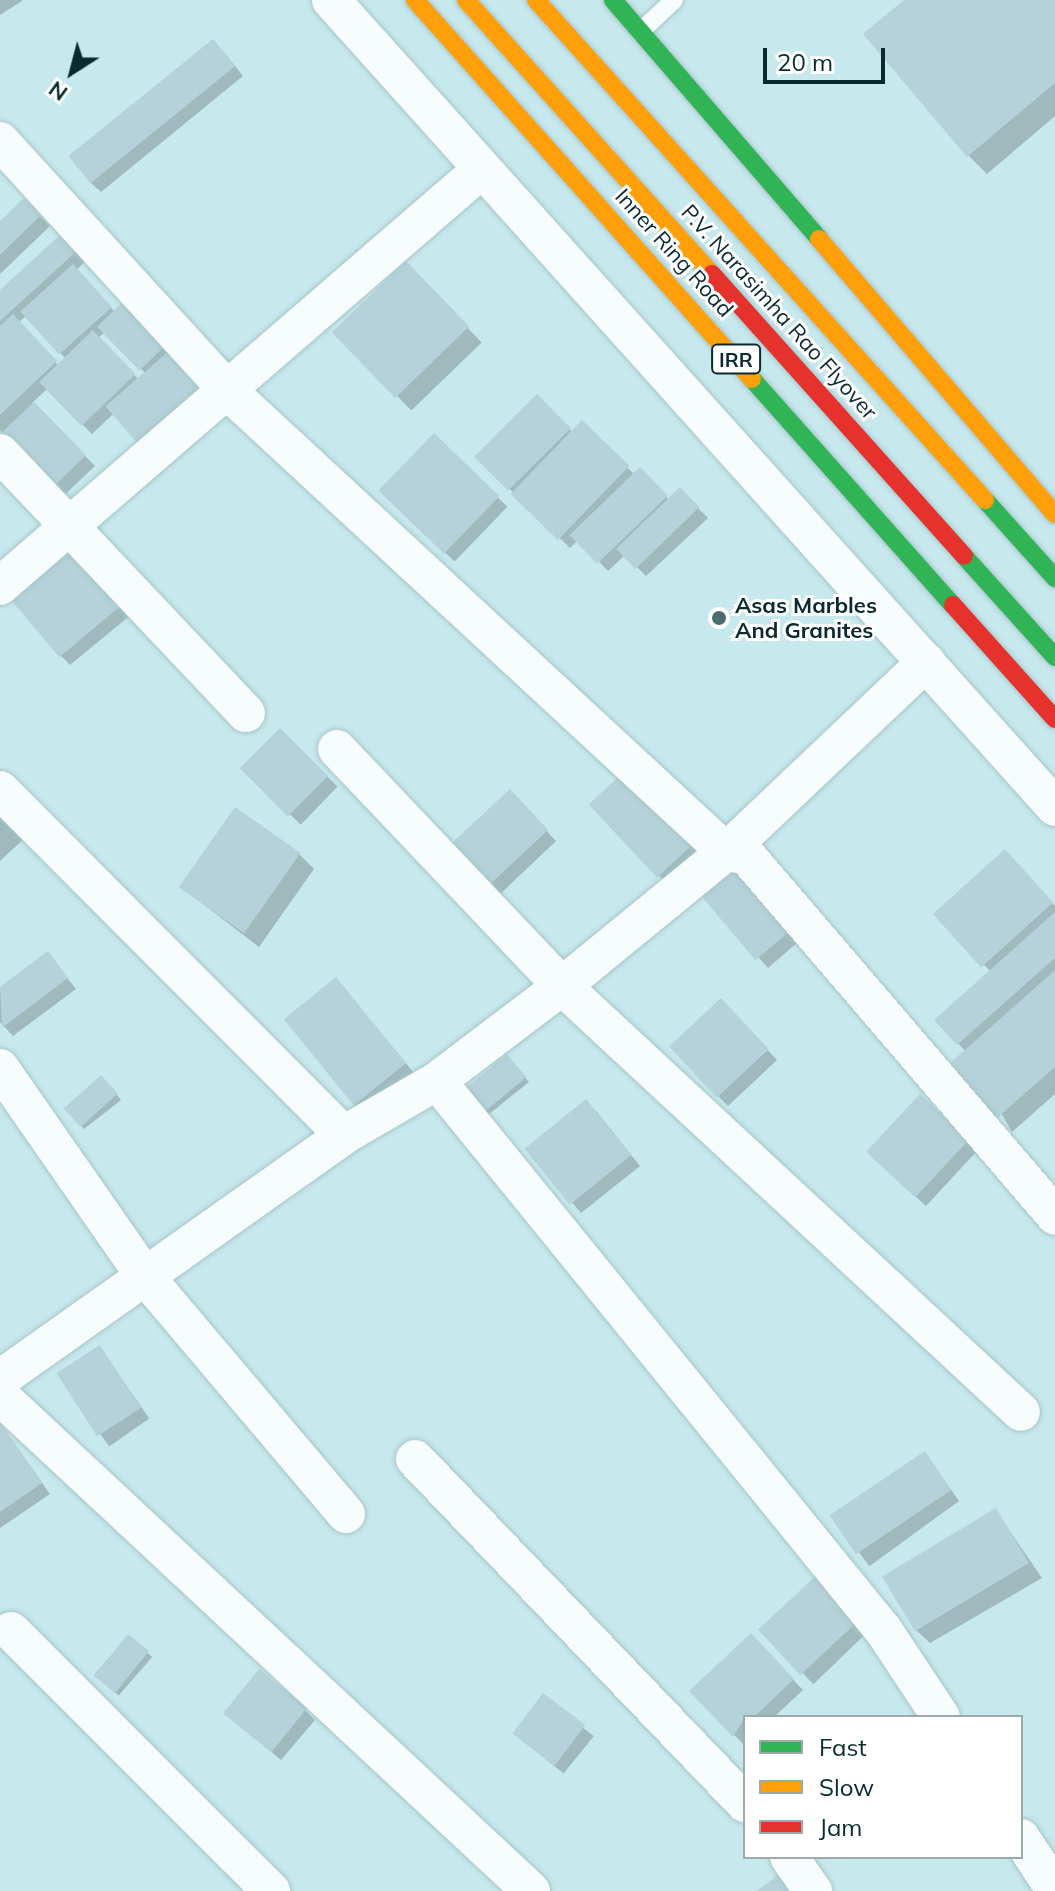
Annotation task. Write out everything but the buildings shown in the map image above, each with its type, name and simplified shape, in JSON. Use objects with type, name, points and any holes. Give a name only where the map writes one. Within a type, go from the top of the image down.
[{"type":"main road","name":"Inner Ring Road","points":[[415,0],[1055,719]]},
{"type":"main road","name":"P.V. Narasimha Rao Flyover","points":[[466,0],[1055,657]]},
{"type":"main road","name":"P.V. Narasimha Rao Flyover","points":[[536,0],[1055,578]]},
{"type":"main road","points":[[613,0],[1055,514]]},
{"type":"street","points":[[331,0],[1055,807]]},
{"type":"street","points":[[0,141],[228,391],[726,852],[746,855],[1055,1216]]},
{"type":"street","points":[[0,586],[482,169]]},
{"type":"street","points":[[0,453],[246,713]]},
{"type":"street","points":[[0,1379],[344,1135],[437,1081],[562,986],[726,852],[926,662]]},
{"type":"street","points":[[337,749],[562,986],[1021,1412]]},
{"type":"street","points":[[0,790],[344,1135]]},
{"type":"street","points":[[0,1068],[144,1275],[346,1514]]},
{"type":"street","points":[[437,1081],[874,1618],[940,1715]]},
{"type":"street","points":[[0,1396],[531,1891]]},
{"type":"street","points":[[415,1459],[743,1801]]},
{"type":"street","points":[[11,1631],[271,1891]]},
{"type":"street","points":[[1023,1841],[1055,1890]]},
{"type":"street","points":[[790,1859],[813,1891]]},
{"type":"lane","points":[[641,31],[674,0]]},
{"type":"traffic: fast","points":[[613,0],[819,239]]},
{"type":"traffic: fast","points":[[752,379],[953,605]]},
{"type":"traffic: fast","points":[[985,500],[1055,578]]},
{"type":"traffic: fast","points":[[964,556],[1055,657]]},
{"type":"traffic: slow","points":[[415,0],[752,379]]},
{"type":"traffic: slow","points":[[466,0],[712,274]]},
{"type":"traffic: slow","points":[[536,0],[985,500]]},
{"type":"traffic: slow","points":[[819,239],[1055,514]]},
{"type":"traffic: jam","points":[[712,274],[964,556]]},
{"type":"traffic: jam","points":[[953,605],[1055,719]]},
{"type":"place","name":"Asas Marbles And Granites","points":[[719,618]]}]
